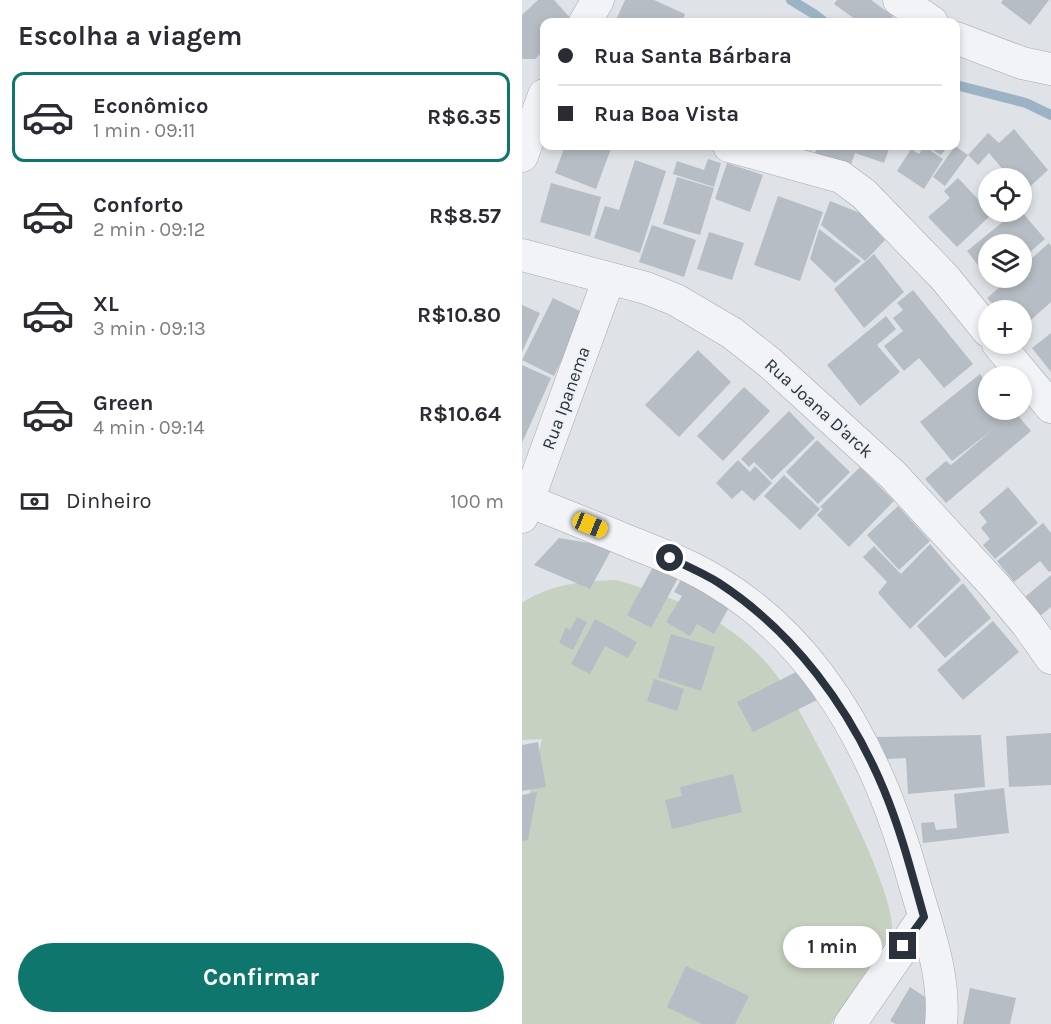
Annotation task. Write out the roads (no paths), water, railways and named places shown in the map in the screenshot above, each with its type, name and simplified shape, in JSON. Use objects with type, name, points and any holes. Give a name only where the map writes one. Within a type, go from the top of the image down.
[{"type":"street","points":[[587,18],[598,0]]},
{"type":"street","points":[[899,0],[926,18]]},
{"type":"street","points":[[960,40],[1022,63],[1051,69]]},
{"type":"street","points":[[522,87],[540,94]]},
{"type":"street","points":[[522,156],[540,106]]},
{"type":"street","points":[[743,150],[840,177],[864,194],[945,278],[978,319]]},
{"type":"street","name":"Rua Joana D'arck","points":[[522,255],[646,288],[676,300],[732,333],[770,363],[913,495],[995,586],[1027,624],[1051,658]]},
{"type":"street","name":"Rua Ipanema","points":[[526,509],[609,278]]},
{"type":"street","points":[[1006,354],[1051,407]]},
{"type":"street","points":[[526,509],[698,571],[761,614],[817,673],[863,742],[886,793],[907,854],[933,945],[942,991],[941,1024]]},
{"type":"street","points":[[850,1024],[924,917]]},
{"type":"waterway","points":[[791,0],[819,18]]},
{"type":"waterway","points":[[960,86],[1026,103],[1051,115]]}]
